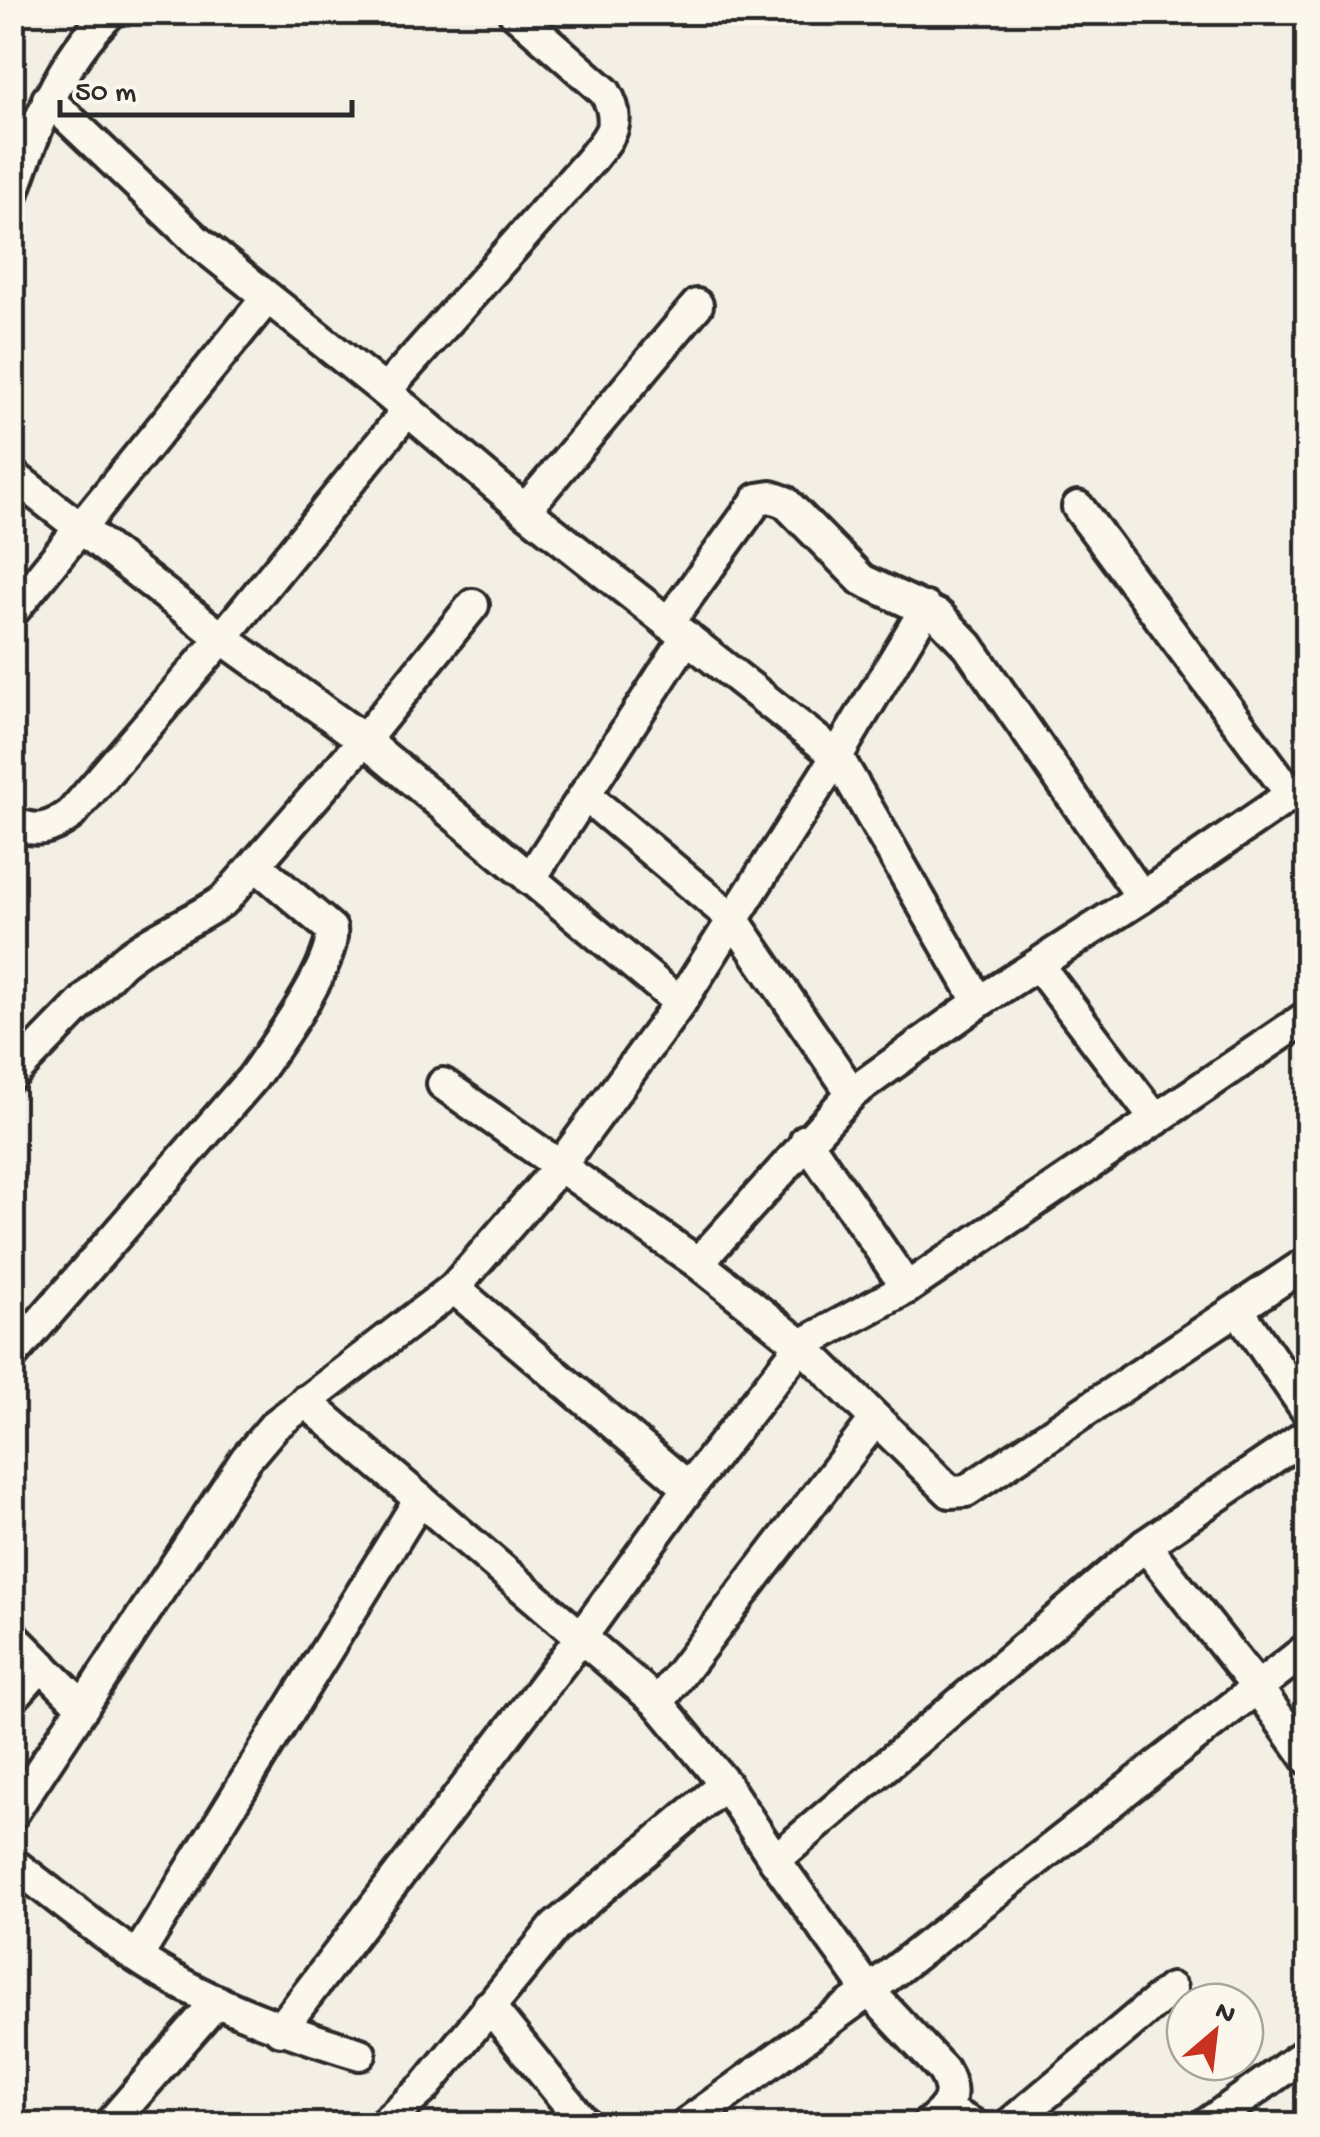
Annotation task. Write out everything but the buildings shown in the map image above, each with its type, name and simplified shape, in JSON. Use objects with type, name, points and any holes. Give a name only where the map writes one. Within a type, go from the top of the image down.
[{"type":"street","points":[[12,195],[19,150],[70,61],[111,12]]},
{"type":"street","points":[[12,822],[37,830],[54,826],[71,814],[222,638],[396,401],[589,162],[614,125],[614,108],[605,92],[514,12]]},
{"type":"street","points":[[48,99],[198,241],[525,510],[837,756],[979,1002]]},
{"type":"street","points":[[12,612],[267,298]]},
{"type":"street","points":[[525,510],[698,305]]},
{"type":"street","points":[[12,475],[222,638],[364,740],[680,1003]]},
{"type":"street","points":[[530,879],[585,795],[746,512],[758,499],[771,497],[785,502],[862,580],[926,608],[952,626],[1142,897]]},
{"type":"street","points":[[698,1264],[852,1093],[979,1002],[1299,789],[1078,507]]},
{"type":"street","points":[[12,1074],[121,964],[139,949],[212,908],[257,866],[473,605]]},
{"type":"street","points":[[12,1814],[246,1459],[274,1426],[454,1288],[560,1166],[680,1003],[926,608]]},
{"type":"street","points":[[585,795],[733,920],[852,1093]]},
{"type":"street","points":[[12,1355],[252,1079],[310,988],[331,941],[331,929],[257,866]]},
{"type":"street","points":[[1038,965],[1156,1120]]},
{"type":"street","points":[[280,2030],[800,1345],[907,1288],[1308,1016]]},
{"type":"street","points":[[443,1084],[698,1264],[800,1345],[950,1492],[966,1491],[1308,1262]]},
{"type":"street","points":[[806,1140],[907,1288]]},
{"type":"street","points":[[454,1288],[689,1488]]},
{"type":"street","points":[[1238,1310],[1308,1412]]},
{"type":"street","points":[[305,1401],[658,1703],[725,1784],[869,1992],[943,2070],[952,2085],[951,2097],[936,2116],[972,2124]]},
{"type":"street","points":[[658,1703],[875,1420]]},
{"type":"street","points":[[775,1860],[1145,1546],[1308,1434]]},
{"type":"street","points":[[137,1958],[420,1498]]},
{"type":"street","points":[[1145,1546],[1256,1686],[1308,1759]]},
{"type":"street","points":[[12,1636],[83,1707]]},
{"type":"street","points":[[686,2124],[869,1992],[1308,1648]]},
{"type":"street","points":[[12,1698],[42,1665]]},
{"type":"street","points":[[383,2124],[424,2088],[555,1927],[725,1784]]},
{"type":"street","points":[[12,1863],[137,1958],[280,2030],[360,2054]]},
{"type":"street","points":[[1010,2124],[1165,1992]]},
{"type":"street","points":[[110,2124],[217,2001]]},
{"type":"street","points":[[489,2006],[585,2124]]},
{"type":"street","points":[[1207,2124],[1308,2052]]}]
